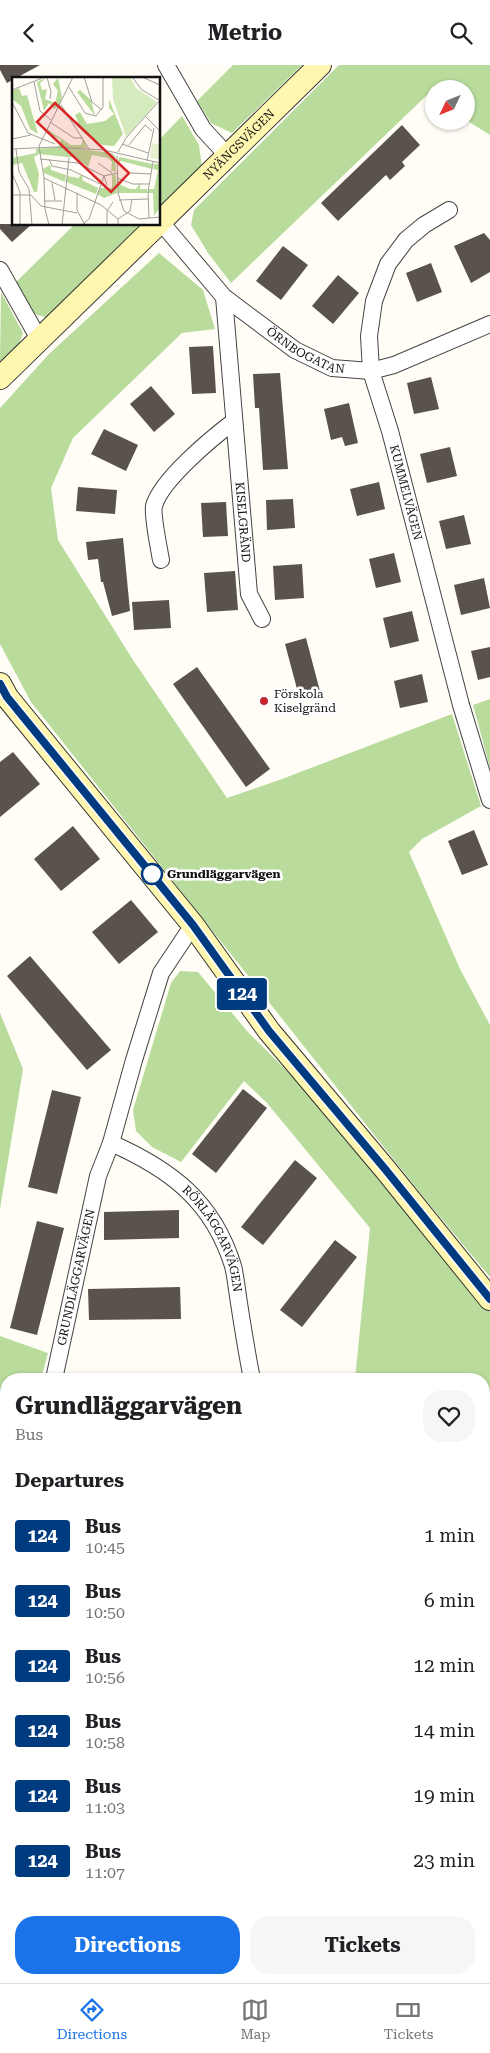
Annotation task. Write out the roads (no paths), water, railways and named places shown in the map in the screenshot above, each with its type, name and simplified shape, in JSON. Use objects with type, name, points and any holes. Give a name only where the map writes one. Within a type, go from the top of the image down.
[{"type":"street","points":[[166,65],[203,129],[226,155]]},
{"type":"street","name":"NYÄNGSVÄGEN","points":[[160,222],[226,155],[320,65]]},
{"type":"street","name":"KUMMELVÄGEN","points":[[449,210],[424,225],[406,240],[388,264],[374,301],[369,336],[371,371],[390,431],[461,705],[490,800]]},
{"type":"street","name":"ÖRNBOGATAN","points":[[160,224],[224,297],[295,350],[332,367],[371,371],[394,365],[490,324]]},
{"type":"street","name":"NYÄNGSVÄGEN","points":[[0,378],[157,225]]},
{"type":"street","points":[[0,270],[39,339]]},
{"type":"street","name":"KISELGRÄND","points":[[224,297],[248,594],[262,619]]},
{"type":"street","points":[[161,560],[154,507],[166,484],[214,437],[233,422]]},
{"type":"street","points":[[0,684],[7,697],[193,925],[269,1031],[385,1169],[490,1299]]},
{"type":"street","name":"GRUNDLÄGGARVÄGEN","points":[[55,1373],[98,1176],[111,1143],[161,973],[193,925]]},
{"type":"street","name":"RÖRLÄGGARVÄGEN","points":[[111,1143],[143,1157],[172,1176],[204,1208],[222,1235],[233,1267],[251,1373]]},
{"type":"place","name":"Förskola Kiselgränd","points":[[264,701]]},
{"type":"place","name":"Grundläggarvägen","points":[[152,874]]}]
